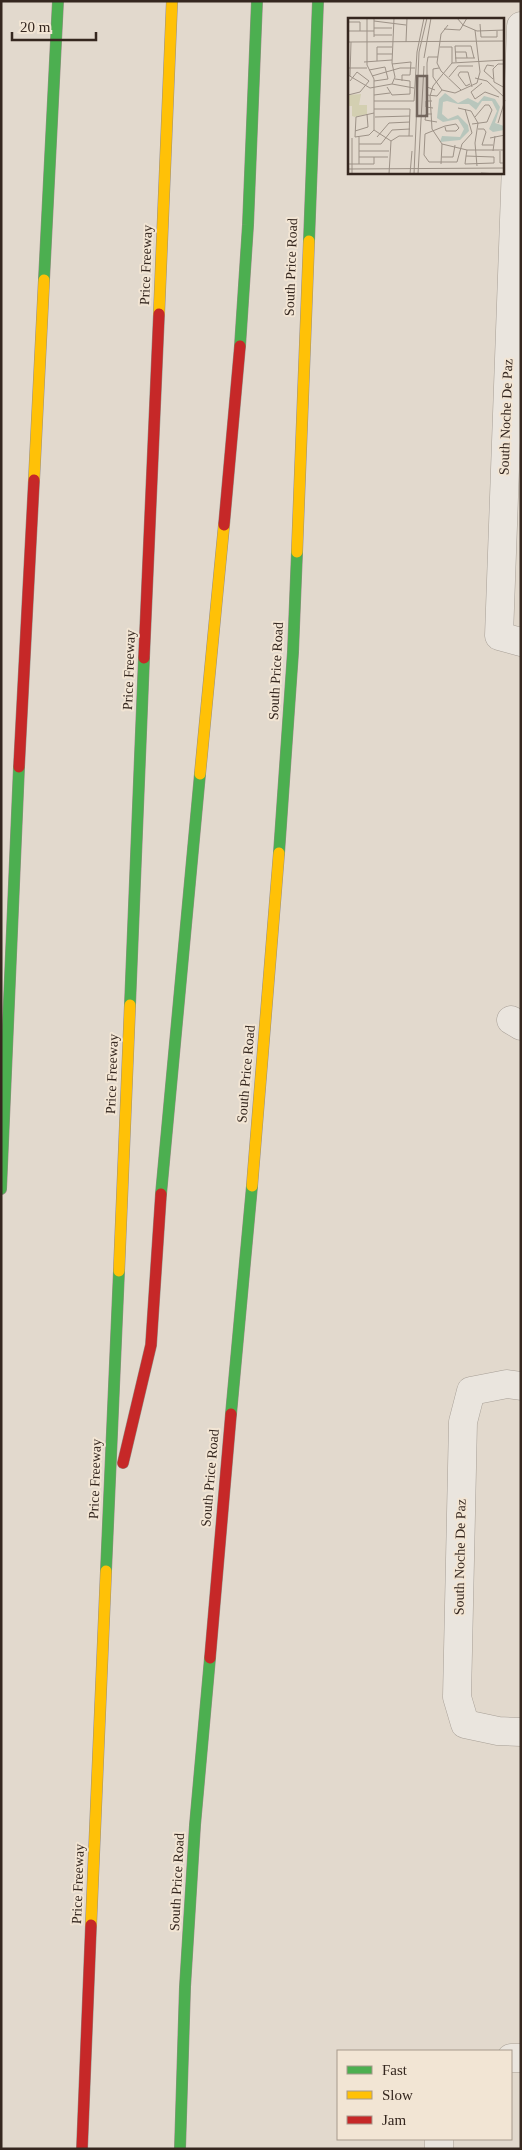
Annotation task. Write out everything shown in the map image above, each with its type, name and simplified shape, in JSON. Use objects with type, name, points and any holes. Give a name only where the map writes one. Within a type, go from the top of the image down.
[{"type":"main road","points":[[1,1189],[11,935],[58,1]]},
{"type":"main road","name":"Price Freeway","points":[[82,2149],[172,1]]},
{"type":"main road","points":[[108,1525],[151,1345],[159,1214],[239,365],[248,225],[257,1]]},
{"type":"main road","name":"South Price Road","points":[[180,2149],[186,1987],[196,1815],[267,1012],[284,793],[293,652],[318,1]]},
{"type":"main road","points":[[1,893],[11,935]]},
{"type":"street","name":"South Noche De Paz","points":[[521,26],[515,331],[499,636],[521,642]]},
{"type":"street","name":"South Noche De Paz","points":[[521,1386],[507,1384],[471,1391],[463,1422],[457,1698],[465,1724],[498,1731],[521,1732]]},
{"type":"traffic: fast","points":[[44,280],[58,1]]},
{"type":"traffic: fast","points":[[240,346],[248,225],[257,1]]},
{"type":"traffic: fast","points":[[309,241],[318,1]]},
{"type":"traffic: fast","points":[[279,853],[293,652],[297,552]]},
{"type":"traffic: fast","points":[[130,1005],[144,658]]},
{"type":"traffic: fast","points":[[1,1189],[19,767]]},
{"type":"traffic: fast","points":[[161,1194],[200,774]]},
{"type":"traffic: fast","points":[[231,1414],[252,1186]]},
{"type":"traffic: fast","points":[[106,1571],[119,1271]]},
{"type":"traffic: fast","points":[[180,2149],[185,1987],[195,1825],[210,1658]]},
{"type":"traffic: slow","points":[[159,314],[172,1]]},
{"type":"traffic: slow","points":[[297,552],[309,241]]},
{"type":"traffic: slow","points":[[34,480],[44,280]]},
{"type":"traffic: slow","points":[[200,774],[224,525]]},
{"type":"traffic: slow","points":[[252,1186],[279,853]]},
{"type":"traffic: slow","points":[[119,1271],[130,1005]]},
{"type":"traffic: slow","points":[[91,1925],[106,1571]]},
{"type":"traffic: jam","points":[[144,658],[159,314]]},
{"type":"traffic: jam","points":[[224,525],[240,346]]},
{"type":"traffic: jam","points":[[19,767],[34,480]]},
{"type":"traffic: jam","points":[[123,1463],[151,1345],[161,1194]]},
{"type":"traffic: jam","points":[[210,1658],[231,1414]]},
{"type":"traffic: jam","points":[[82,2149],[91,1925]]}]
